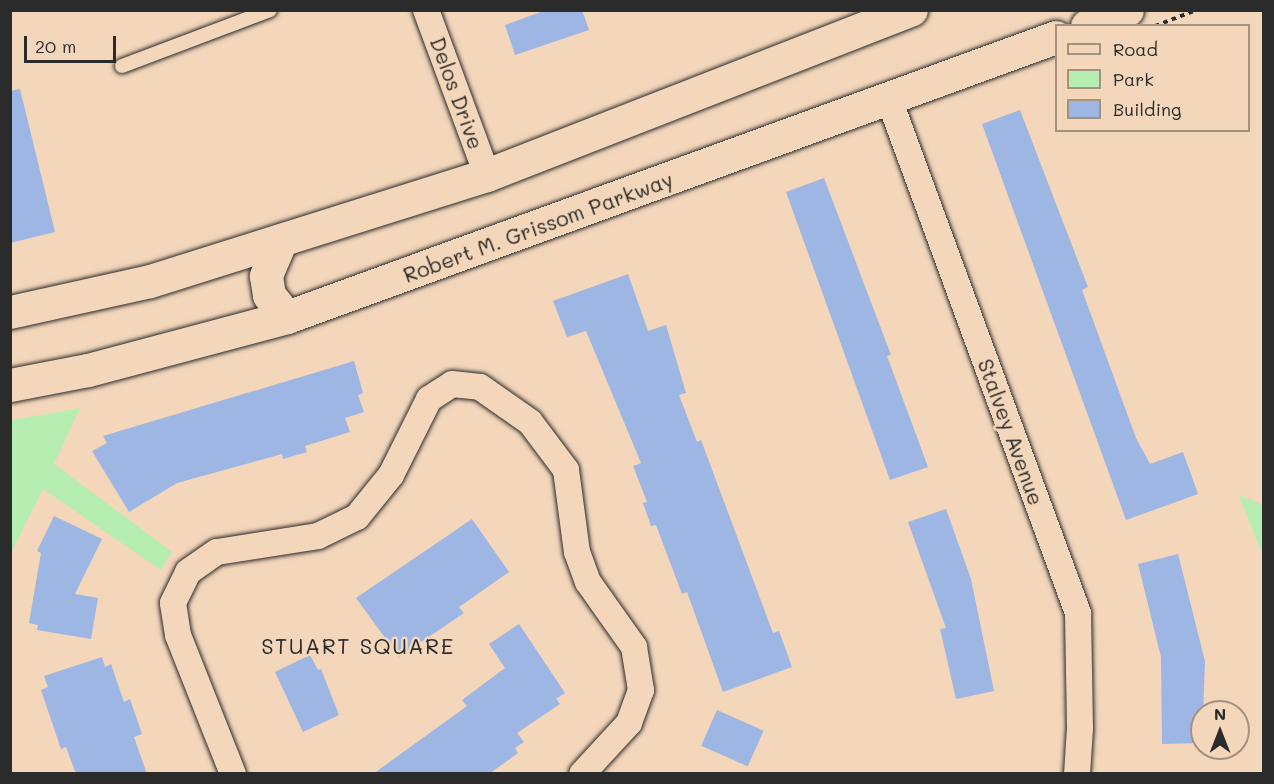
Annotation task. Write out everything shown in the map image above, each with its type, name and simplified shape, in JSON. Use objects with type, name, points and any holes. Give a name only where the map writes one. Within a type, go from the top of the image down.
[{"type":"main road","points":[[10,312],[150,281],[487,175],[911,10]]},
{"type":"main road","points":[[1092,24],[1127,10]]},
{"type":"main road","name":"Robert M. Grissom Parkway","points":[[10,385],[88,370],[287,317],[1055,37]]},
{"type":"main road","points":[[281,240],[266,276],[269,296],[287,317]]},
{"type":"street","name":"Delos Drive","points":[[426,10],[487,175]]},
{"type":"street","name":"Stalvey Avenue","points":[[889,99],[1078,614],[1080,728],[1077,774]]},
{"type":"street","points":[[233,774],[178,635],[173,603],[188,572],[217,552],[318,536],[357,517],[391,475],[429,399],[452,384],[480,387],[530,422],[566,470],[577,552],[588,582],[634,647],[641,690],[629,723],[582,774]]},
{"type":"lane","points":[[122,66],[270,10]]},
{"type":"path","points":[[1160,24],[1196,10]]},
{"type":"green space","points":[[80,408],[54,464],[172,552],[161,570],[43,489],[11,553],[11,420]]},
{"type":"green space","points":[[1239,495],[1263,505],[1263,557]]},
{"type":"building","points":[[546,10],[582,10],[589,30],[515,55],[505,25]]},
{"type":"building","points":[[20,89],[55,232],[10,243],[10,91]]},
{"type":"building","points":[[1020,110],[1088,287],[1082,290],[1136,438],[1150,464],[1183,452],[1198,494],[1126,520],[982,124]]},
{"type":"building","points":[[824,178],[891,355],[887,356],[928,467],[890,480],[786,192]]},
{"type":"building","points":[[628,274],[648,331],[666,325],[686,393],[679,395],[697,442],[701,440],[773,633],[779,631],[792,667],[723,692],[687,592],[682,594],[656,525],[651,526],[643,503],[647,502],[633,466],[641,463],[586,331],[567,337],[553,301]]},
{"type":"building","points":[[354,361],[363,393],[358,395],[364,412],[345,418],[350,432],[305,446],[307,452],[283,459],[282,454],[177,483],[129,512],[92,451],[107,443],[103,436]]},
{"type":"building","points":[[946,509],[971,579],[994,691],[956,699],[940,629],[946,628],[908,522]]},
{"type":"building","points":[[54,516],[102,539],[75,594],[98,598],[91,639],[37,630],[38,625],[29,623],[41,553],[37,551]]},
{"type":"building","points":[[472,519],[509,572],[459,607],[464,613],[399,657],[356,598]]},
{"type":"building","points":[[1178,554],[1205,661],[1204,700],[1190,700],[1190,743],[1162,744],[1161,657],[1138,564]]},
{"type":"building","points":[[519,624],[565,693],[556,699],[560,704],[517,733],[524,742],[515,748],[518,753],[489,774],[373,774],[467,706],[462,700],[505,668],[489,644]]},
{"type":"building","points":[[310,655],[318,670],[321,669],[339,715],[303,732],[275,672]]},
{"type":"building","points":[[102,657],[105,667],[111,664],[124,702],[130,699],[142,734],[134,737],[147,774],[76,774],[66,747],[61,749],[41,690],[48,687],[44,676]]},
{"type":"building","points":[[717,710],[764,731],[748,766],[701,746]]},
{"type":"district","name":"STUART SQUARE","points":[[358,646]]}]
